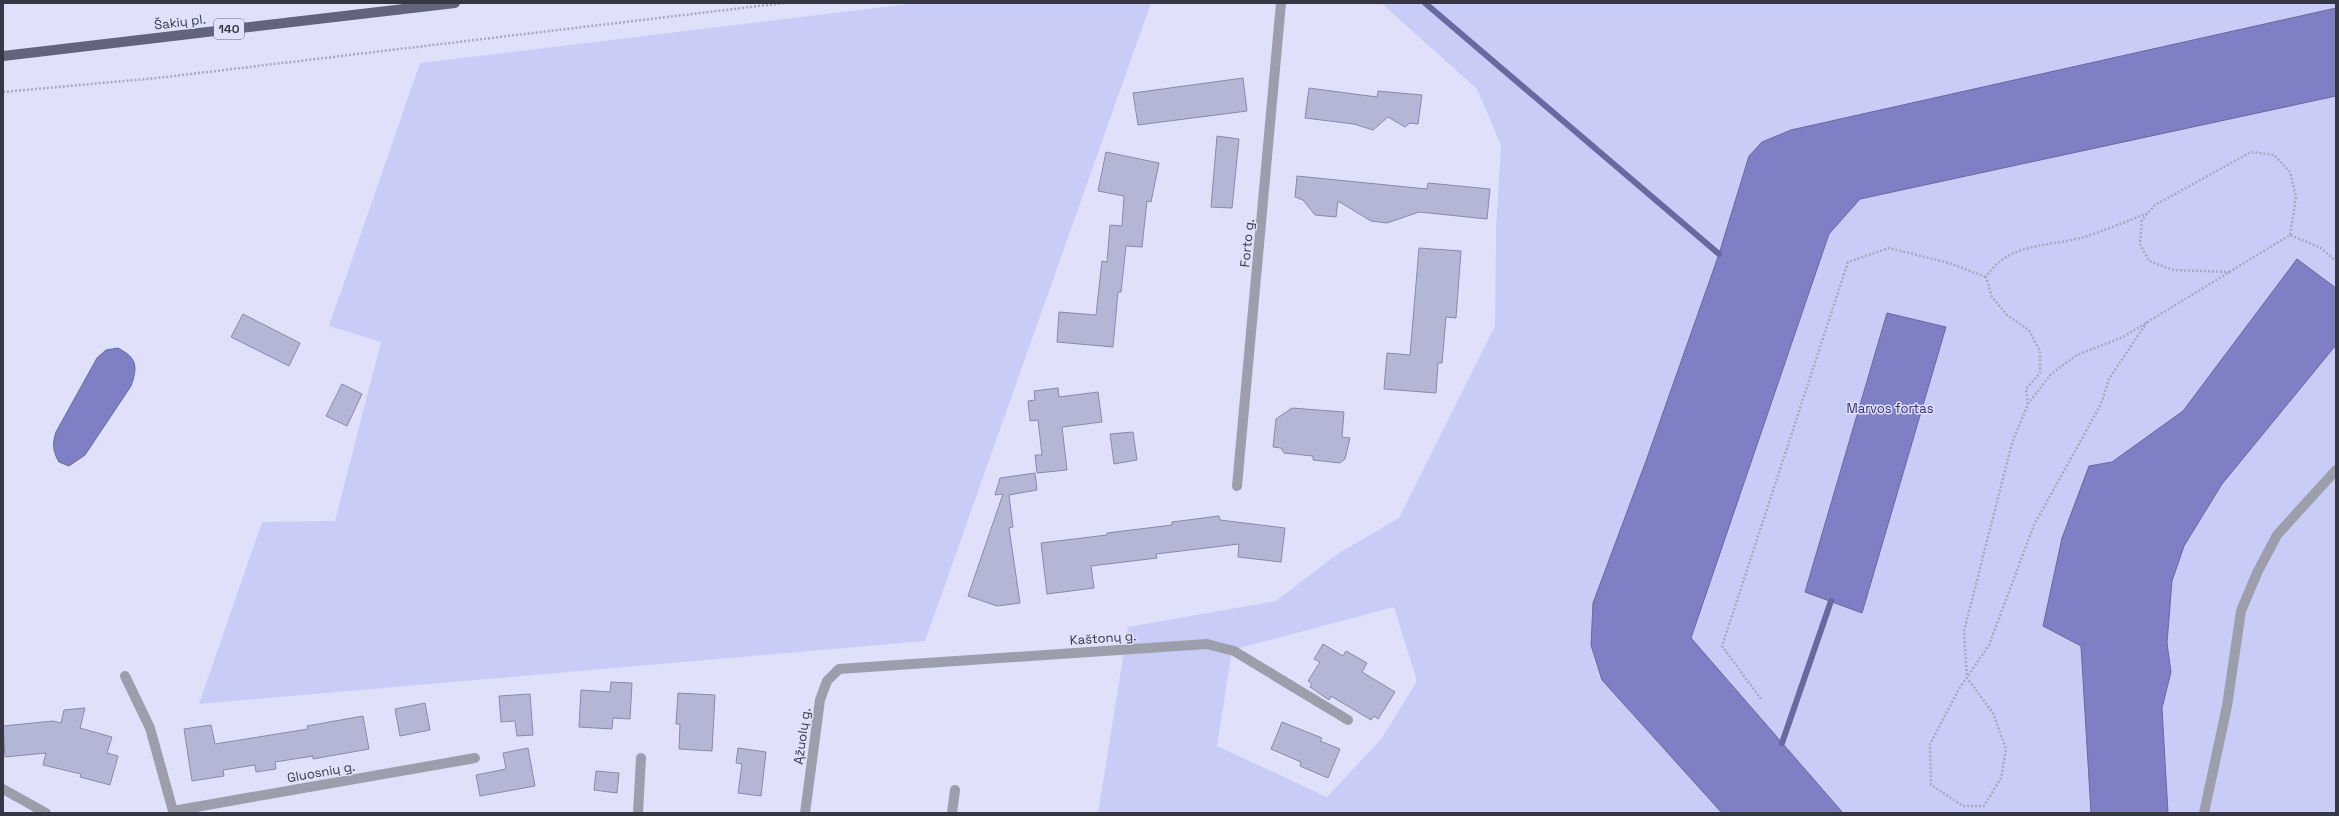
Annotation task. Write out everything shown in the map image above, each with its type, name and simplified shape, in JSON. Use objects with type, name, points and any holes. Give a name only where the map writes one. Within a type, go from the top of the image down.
[{"type":"main road","name":"Šakių pl.","points":[[3,56],[455,3]]},
{"type":"street","name":"Forto g.","points":[[1237,486],[1281,3]]},
{"type":"street","points":[[2204,813],[2226,706],[2241,611],[2257,573],[2277,535],[2336,470]]},
{"type":"street","name":"Kaštonų g.","points":[[839,669],[1207,644],[1234,651],[1348,720]]},
{"type":"street","name":"Ąžuolų g.","points":[[805,813],[820,700],[827,681],[839,669]]},
{"type":"street","points":[[125,676],[150,728],[174,812]]},
{"type":"street","name":"Gluosnių g.","points":[[174,812],[475,758]]},
{"type":"street","points":[[638,813],[641,758]]},
{"type":"street","points":[[3,790],[46,813]]},
{"type":"street","points":[[952,813],[955,790]]},
{"type":"path","points":[[3,92],[157,78],[784,3]]},
{"type":"path","points":[[2147,322],[2110,379],[2101,404],[2034,525],[1989,645],[1967,678],[1959,689],[1930,744],[1931,785],[1963,806],[1984,806],[2001,778],[2006,748],[1993,713],[1967,678],[1964,631],[2012,443],[2028,404],[2051,374],[2077,355],[2123,337],[2147,322],[2230,272],[2290,235],[2296,197],[2290,172],[2274,155],[2251,152],[2155,204],[2142,220],[2140,244],[2149,261],[2173,270],[2230,272]]},
{"type":"path","points":[[2028,404],[2026,388],[2040,373],[2040,351],[2029,330],[2006,315],[1992,297],[1986,277],[1994,264],[2025,248],[2084,237],[2148,213]]},
{"type":"path","points":[[2290,235],[2321,248],[2336,261]]},
{"type":"path","points":[[1761,698],[1722,646],[1848,262],[1889,248],[1949,263],[1986,277]]},
{"type":"green space","points":[[917,3],[1151,3],[925,641],[199,704],[262,522],[335,521],[381,342],[329,326],[420,63]]},
{"type":"green space","name":"Marvos fortas","points":[[1381,3],[2336,3],[2336,813],[1098,813],[1128,627],[1276,601],[1339,553],[1399,518],[1495,326],[1496,231],[1501,145],[1477,89]],"holes":[[[1394,607],[1417,681],[1382,738],[1327,797],[1217,746],[1232,650]]]},
{"type":"water","points":[[2336,8],[2336,96],[1860,199],[1829,234],[1691,638],[1843,813],[1722,813],[1602,680],[1591,645],[1593,603],[1646,461],[1719,254],[1749,156],[1762,142],[1791,130]]},
{"type":"water","points":[[2297,259],[2336,288],[2336,345],[2222,484],[2184,546],[2172,581],[2167,643],[2171,672],[2162,708],[2168,813],[2091,813],[2081,646],[2043,626],[2062,538],[2089,466],[2112,462],[2183,411]]},
{"type":"water","points":[[1887,313],[1946,327],[1862,613],[1805,592]]},
{"type":"water","points":[[118,348],[129,355],[134,363],[135,373],[131,386],[85,455],[69,466],[59,462],[55,455],[54,448],[56,432],[97,358],[106,350]]},
{"type":"building","points":[[1243,78],[1247,111],[1138,125],[1133,93]]},
{"type":"building","points":[[1309,88],[1377,97],[1378,91],[1422,95],[1418,124],[1410,123],[1405,127],[1388,117],[1373,130],[1354,124],[1305,118]]},
{"type":"building","points":[[1217,136],[1239,139],[1232,208],[1211,207]]},
{"type":"building","points":[[1106,152],[1159,163],[1151,202],[1147,201],[1142,247],[1126,246],[1121,292],[1118,292],[1113,347],[1057,342],[1059,312],[1096,315],[1102,261],[1107,262],[1110,225],[1122,226],[1124,196],[1098,191]]},
{"type":"building","points":[[1297,176],[1427,189],[1428,183],[1490,189],[1487,219],[1419,212],[1387,223],[1371,221],[1338,201],[1336,217],[1315,215],[1303,200],[1295,197]]},
{"type":"building","points":[[1419,248],[1461,251],[1456,318],[1446,317],[1442,363],[1438,363],[1436,393],[1384,389],[1387,353],[1410,355]]},
{"type":"building","points":[[243,314],[300,343],[289,366],[231,337]]},
{"type":"building","points":[[342,384],[362,394],[347,426],[326,416]]},
{"type":"building","points":[[1058,388],[1059,397],[1098,392],[1102,422],[1062,427],[1067,470],[1037,473],[1035,455],[1042,455],[1038,420],[1030,421],[1028,401],[1035,400],[1034,391]]},
{"type":"building","points":[[1292,408],[1344,412],[1342,437],[1350,438],[1345,459],[1340,463],[1313,460],[1313,456],[1284,453],[1281,448],[1273,447],[1276,419]]},
{"type":"building","points":[[1133,432],[1137,460],[1114,464],[1110,434]]},
{"type":"building","points":[[1035,473],[1037,490],[1009,495],[1013,527],[1009,528],[1020,603],[997,606],[968,596],[1003,494],[995,495],[1000,478]]},
{"type":"building","points":[[1219,516],[1220,520],[1285,528],[1281,562],[1238,557],[1239,544],[1156,554],[1157,558],[1091,566],[1094,588],[1047,594],[1041,543],[1107,535],[1107,533],[1172,525],[1172,522]]},
{"type":"building","points":[[1323,644],[1343,656],[1346,651],[1367,663],[1362,672],[1395,692],[1378,719],[1374,716],[1371,720],[1331,696],[1329,700],[1310,687],[1312,684],[1308,681],[1320,662],[1314,659]]},
{"type":"building","points":[[611,682],[632,683],[630,719],[613,718],[612,729],[579,727],[581,690],[610,692]]},
{"type":"building","points":[[678,693],[715,695],[712,751],[679,749],[680,724],[676,724]]},
{"type":"building","points":[[530,694],[533,735],[517,736],[515,721],[501,722],[499,696]]},
{"type":"building","points":[[425,703],[430,730],[400,736],[395,709]]},
{"type":"building","points":[[85,708],[80,728],[112,737],[107,753],[118,756],[110,785],[80,777],[81,774],[43,765],[46,753],[5,757],[3,726],[53,721],[61,723],[64,710]]},
{"type":"building","points":[[363,716],[369,749],[313,759],[313,756],[275,762],[276,769],[256,772],[255,765],[223,770],[224,776],[192,781],[184,729],[211,725],[215,744],[308,729],[307,726]]},
{"type":"building","points":[[1282,722],[1322,738],[1320,741],[1340,749],[1328,778],[1300,766],[1301,762],[1271,749]]},
{"type":"building","points":[[528,748],[535,786],[480,796],[476,775],[506,769],[503,753]]},
{"type":"building","points":[[738,748],[766,752],[761,796],[738,793],[742,764],[736,763]]},
{"type":"building","points":[[596,771],[619,773],[617,793],[594,790]]},
{"type":"waterway","points":[[1425,3],[1719,254]]},
{"type":"waterway","points":[[1782,743],[1831,601]]}]
